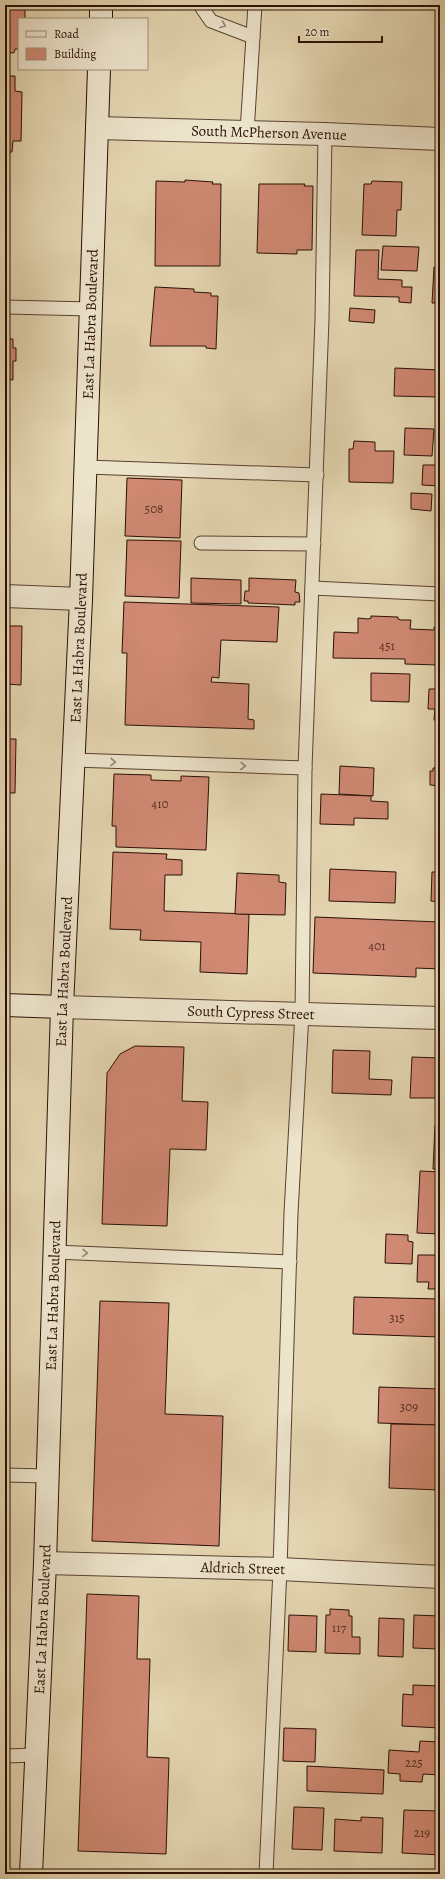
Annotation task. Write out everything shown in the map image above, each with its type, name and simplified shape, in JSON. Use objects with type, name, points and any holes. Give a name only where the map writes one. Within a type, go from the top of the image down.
[{"type":"main road","points":[[101,5],[101,18]]},
{"type":"main road","name":"East La Habra Boulevard","points":[[31,1874],[45,1563],[62,1006],[81,599],[99,70]]},
{"type":"main road","name":"South McPherson Avenue","points":[[97,128],[325,134],[440,139]]},
{"type":"main road","points":[[5,596],[81,599]]},
{"type":"main road","name":"South Cypress Street","points":[[5,1005],[440,1018]]},
{"type":"main road","name":"Aldrich Street","points":[[45,1563],[280,1569],[440,1577]]},
{"type":"lane","points":[[200,5],[211,21],[253,37]]},
{"type":"lane","points":[[247,132],[255,5]]},
{"type":"lane","points":[[266,1874],[280,1569],[291,1213],[302,1013],[305,768],[322,318],[325,134]]},
{"type":"lane","points":[[5,307],[91,309]]},
{"type":"lane","points":[[86,467],[316,475]]},
{"type":"lane","points":[[201,543],[314,544]]},
{"type":"lane","points":[[312,588],[440,594]]},
{"type":"lane","points":[[74,760],[305,768]]},
{"type":"lane","points":[[54,1252],[290,1262]]},
{"type":"lane","points":[[5,1475],[48,1476]]},
{"type":"lane","points":[[5,1756],[36,1755]]},
{"type":"building","points":[[5,5],[25,5],[25,18],[18,18],[18,49],[15,49],[14,53],[5,52]]},
{"type":"building","points":[[5,76],[15,76],[15,91],[22,92],[21,141],[13,141],[12,152],[5,152]]},
{"type":"building","points":[[185,180],[221,184],[220,266],[155,266],[156,181],[185,182]]},
{"type":"building","points":[[372,181],[402,182],[401,210],[397,210],[396,236],[362,235],[364,184],[371,184]]},
{"type":"building","points":[[437,183],[440,183],[440,201],[437,201]]},
{"type":"building","points":[[259,184],[305,184],[304,186],[313,186],[312,250],[297,250],[297,254],[257,253]]},
{"type":"building","points":[[383,246],[419,247],[417,271],[381,270]]},
{"type":"building","points":[[356,250],[379,250],[378,279],[402,280],[402,287],[412,287],[411,303],[399,302],[399,297],[354,296]]},
{"type":"building","points":[[434,267],[440,267],[440,303],[432,303]]},
{"type":"building","points":[[155,287],[194,289],[194,292],[211,293],[211,296],[218,296],[216,349],[206,348],[206,346],[150,346]]},
{"type":"building","points":[[350,308],[375,310],[374,323],[349,321]]},
{"type":"building","points":[[5,314],[7,314],[6,339],[13,339],[13,348],[16,348],[16,361],[13,361],[13,380],[5,379]]},
{"type":"building","points":[[438,325],[440,325],[440,350],[437,350]]},
{"type":"building","points":[[395,368],[440,370],[440,397],[394,396]]},
{"type":"building","points":[[405,428],[434,429],[432,456],[404,455]]},
{"type":"building","points":[[354,441],[375,442],[375,451],[394,451],[393,483],[349,482],[349,449],[353,449]]},
{"type":"building","points":[[423,465],[440,465],[440,486],[422,485]]},
{"type":"building","points":[[127,478],[182,480],[180,538],[125,536]]},
{"type":"building","points":[[411,493],[432,494],[431,511],[411,509]]},
{"type":"building","points":[[127,540],[181,541],[179,598],[125,596]]},
{"type":"building","points":[[191,578],[241,580],[241,604],[191,603]]},
{"type":"building","points":[[249,578],[296,580],[295,592],[299,593],[300,602],[295,602],[295,605],[248,603],[248,601],[244,601],[245,591],[249,591]]},
{"type":"building","points":[[124,602],[279,607],[277,642],[221,640],[219,678],[212,677],[211,682],[249,684],[248,719],[254,720],[254,729],[125,725],[127,653],[122,653]]},
{"type":"building","points":[[371,616],[398,617],[398,619],[401,620],[411,620],[410,629],[434,630],[434,627],[440,628],[440,665],[405,664],[405,659],[333,658],[334,632],[358,633],[358,618],[368,619],[371,618]]},
{"type":"building","points":[[5,626],[22,626],[21,685],[5,684]]},
{"type":"building","points":[[371,673],[410,674],[409,702],[371,701]]},
{"type":"building","points":[[438,687],[440,687],[440,721],[434,720],[435,709],[428,709],[429,689],[438,689]]},
{"type":"building","points":[[5,739],[16,739],[15,793],[5,793]]},
{"type":"building","points":[[340,766],[374,768],[373,796],[339,794]]},
{"type":"building","points":[[433,768],[440,768],[440,786],[430,785],[430,771],[433,771]]},
{"type":"building","points":[[114,774],[151,775],[151,780],[181,781],[181,776],[209,777],[206,850],[116,847],[116,826],[112,826]]},
{"type":"building","points":[[321,794],[371,796],[371,801],[388,802],[388,819],[354,818],[354,825],[320,824]]},
{"type":"building","points":[[438,803],[440,803],[440,838],[436,838]]},
{"type":"building","points":[[113,852],[167,854],[166,859],[182,860],[182,875],[165,875],[164,911],[249,914],[247,974],[200,972],[201,942],[140,940],[141,930],[110,929]]},
{"type":"building","points":[[330,869],[396,872],[395,903],[329,901]]},
{"type":"building","points":[[432,872],[440,872],[440,902],[431,901]]},
{"type":"building","points":[[237,873],[279,875],[279,882],[286,883],[285,915],[235,914]]},
{"type":"building","points":[[315,917],[440,922],[440,969],[416,968],[416,977],[313,973]]},
{"type":"building","points":[[135,1046],[184,1047],[182,1101],[208,1102],[206,1150],[170,1149],[167,1226],[102,1224],[107,1073],[120,1054]]},
{"type":"building","points":[[333,1050],[370,1051],[369,1079],[392,1080],[391,1095],[332,1093]]},
{"type":"building","points":[[412,1057],[440,1058],[440,1098],[410,1098]]},
{"type":"building","points":[[435,1125],[440,1125],[440,1169],[433,1169]]},
{"type":"building","points":[[420,1171],[440,1172],[440,1234],[417,1233]]},
{"type":"building","points":[[386,1234],[408,1235],[408,1241],[413,1242],[412,1264],[385,1263]]},
{"type":"building","points":[[418,1255],[440,1255],[440,1289],[428,1289],[429,1282],[417,1282]]},
{"type":"building","points":[[354,1297],[440,1299],[440,1337],[353,1334]]},
{"type":"building","points":[[100,1301],[169,1303],[165,1414],[223,1416],[219,1546],[92,1541]]},
{"type":"building","points":[[379,1387],[440,1389],[440,1425],[378,1423]]},
{"type":"building","points":[[391,1424],[440,1425],[440,1490],[389,1488]]},
{"type":"building","points":[[87,1594],[139,1596],[137,1659],[150,1659],[147,1757],[169,1758],[166,1854],[78,1851]]},
{"type":"building","points":[[330,1609],[349,1610],[349,1616],[352,1616],[352,1637],[360,1637],[360,1654],[325,1653],[326,1615],[330,1615]]},
{"type":"building","points":[[289,1615],[317,1616],[316,1652],[288,1651]]},
{"type":"building","points":[[414,1615],[440,1616],[440,1649],[413,1648]]},
{"type":"building","points":[[379,1618],[404,1619],[403,1657],[378,1656]]},
{"type":"building","points":[[413,1685],[440,1686],[440,1728],[402,1726],[403,1694],[413,1695]]},
{"type":"building","points":[[284,1728],[316,1729],[315,1762],[283,1761]]},
{"type":"building","points":[[420,1741],[440,1742],[440,1775],[423,1774],[422,1782],[400,1781],[400,1774],[388,1773],[389,1750],[419,1752]]},
{"type":"building","points":[[307,1766],[384,1770],[383,1794],[307,1791]]},
{"type":"building","points":[[294,1807],[324,1808],[322,1850],[292,1849]]},
{"type":"building","points":[[404,1810],[440,1811],[440,1855],[402,1853]]},
{"type":"building","points":[[361,1817],[383,1818],[382,1853],[334,1851],[335,1819],[361,1821]]},
{"type":"building","points":[[303,1870],[350,1872],[356,1874],[303,1874]]}]
